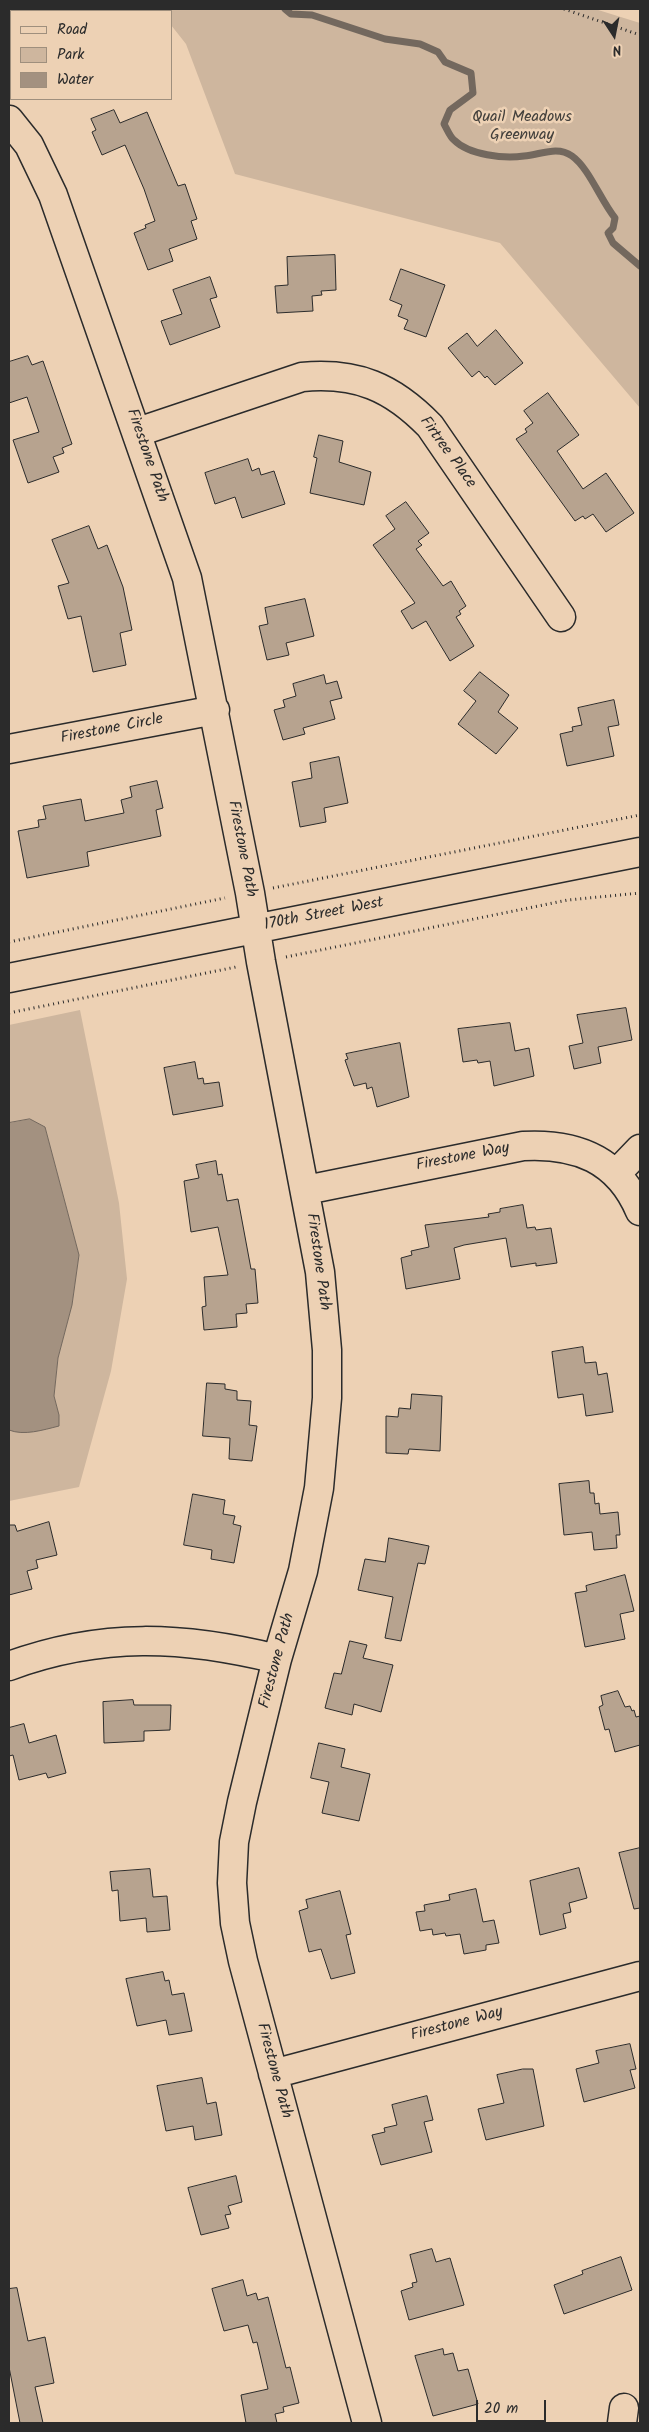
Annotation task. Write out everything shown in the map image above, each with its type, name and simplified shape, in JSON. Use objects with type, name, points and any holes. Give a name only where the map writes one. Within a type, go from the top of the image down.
[{"type":"street","name":"Firestone Path","points":[[9,120],[29,145],[53,195],[188,578],[215,710],[250,893],[261,962],[306,1190],[323,1300],[327,1398],[319,1488],[303,1571],[277,1660],[242,1802],[234,1842],[232,1883],[235,1923],[243,1961],[367,2423]]},
{"type":"street","name":"Firtree Place","points":[[138,432],[302,377],[328,375],[350,377],[373,384],[394,394],[412,407],[430,426],[561,617]]},
{"type":"street","name":"Firestone Circle","points":[[9,749],[215,710]]},
{"type":"street","name":"170th Street West","points":[[9,978],[640,852]]},
{"type":"street","name":"Firestone Way","points":[[306,1190],[522,1146],[539,1145],[573,1149],[596,1158],[616,1174],[635,1199],[640,1211]]},
{"type":"street","points":[[616,1174],[640,1149]]},
{"type":"street","points":[[9,1666],[37,1655],[82,1645],[125,1640],[204,1644],[277,1660]]},
{"type":"street","name":"Firestone Way","points":[[273,2074],[640,1976]]},
{"type":"path","points":[[564,9],[640,35]]},
{"type":"path","points":[[9,942],[640,815]]},
{"type":"path","points":[[9,1013],[568,900],[640,893]]},
{"type":"green space","name":"Quail Meadows Greenway","points":[[595,9],[640,23],[640,408],[500,243],[235,174],[186,44],[172,26],[172,10],[159,10]]},
{"type":"green space","points":[[80,1010],[119,1203],[127,1279],[111,1371],[79,1487],[9,1501],[9,1430],[13,1431],[59,1415],[54,1396],[58,1358],[72,1305],[79,1255],[45,1127],[30,1119],[9,1123],[9,1025]]},
{"type":"water","points":[[30,1119],[45,1127],[79,1255],[72,1305],[58,1358],[54,1396],[59,1415],[59,1426],[34,1432],[15,1432],[9,1430],[9,1123]]},
{"type":"building","points":[[114,110],[120,123],[147,112],[178,186],[185,184],[197,219],[191,221],[197,239],[169,249],[173,261],[148,270],[134,233],[146,228],[145,225],[155,221],[144,189],[125,145],[102,155],[92,132],[96,130],[91,119]]},
{"type":"building","points":[[335,255],[336,290],[321,291],[322,295],[312,296],[313,311],[277,313],[275,286],[288,285],[287,257]]},
{"type":"building","points":[[401,269],[445,285],[426,337],[404,329],[408,320],[398,316],[402,305],[390,300]]},
{"type":"building","points":[[210,277],[217,297],[210,299],[220,327],[170,345],[161,321],[182,314],[173,290]]},
{"type":"building","points":[[496,330],[523,363],[495,385],[487,376],[485,378],[479,371],[472,377],[448,348],[467,333],[477,346]]},
{"type":"building","points":[[28,356],[32,365],[43,361],[72,444],[62,448],[64,453],[53,457],[59,472],[28,483],[13,440],[39,432],[27,397],[9,403],[9,362]]},
{"type":"building","points":[[548,393],[579,435],[557,451],[583,489],[606,473],[634,513],[606,532],[593,514],[585,519],[583,516],[575,521],[516,439],[527,432],[525,429],[533,423],[524,411]]},
{"type":"building","points":[[319,435],[343,441],[339,462],[371,472],[364,505],[310,493],[317,458],[314,457]]},
{"type":"building","points":[[248,459],[252,471],[259,468],[261,475],[274,471],[285,504],[242,518],[235,497],[215,504],[205,473]]},
{"type":"building","points":[[406,502],[429,533],[418,541],[422,545],[416,549],[443,586],[451,581],[466,606],[459,611],[461,614],[456,617],[474,646],[450,661],[426,621],[412,629],[401,611],[415,603],[373,545],[395,529],[386,516]]},
{"type":"building","points":[[89,526],[98,549],[107,545],[123,587],[132,630],[120,633],[126,665],[93,672],[81,616],[68,619],[58,586],[69,583],[52,540]]},
{"type":"building","points":[[305,599],[314,636],[286,643],[289,655],[267,660],[259,626],[268,624],[265,608]]},
{"type":"building","points":[[480,672],[509,695],[498,712],[518,728],[496,754],[458,724],[476,701],[464,691]]},
{"type":"building","points":[[324,675],[326,684],[337,681],[342,698],[330,701],[335,719],[303,728],[305,734],[283,740],[274,710],[285,707],[283,700],[296,696],[293,684]]},
{"type":"building","points":[[614,700],[619,725],[608,727],[614,756],[567,766],[560,734],[573,731],[572,727],[582,725],[578,708]]},
{"type":"building","points":[[339,757],[348,803],[324,808],[326,822],[300,827],[292,782],[312,778],[310,763]]},
{"type":"building","points":[[157,781],[163,808],[156,810],[161,836],[87,852],[89,866],[27,878],[18,831],[39,827],[38,820],[46,819],[43,806],[81,799],[85,821],[124,813],[121,800],[132,797],[130,787]]},
{"type":"building","points":[[626,1008],[632,1040],[598,1047],[601,1063],[574,1069],[569,1046],[583,1043],[577,1015]]},
{"type":"building","points":[[510,1023],[515,1051],[529,1048],[534,1076],[494,1086],[490,1061],[478,1063],[477,1060],[463,1062],[458,1029]]},
{"type":"building","points":[[400,1043],[409,1097],[377,1107],[372,1087],[367,1089],[366,1083],[354,1086],[345,1060],[348,1059],[346,1054]]},
{"type":"building","points":[[195,1062],[198,1079],[203,1078],[204,1084],[219,1082],[223,1106],[173,1115],[164,1068]]},
{"type":"building","points":[[216,1161],[218,1175],[222,1174],[227,1201],[238,1199],[251,1269],[255,1269],[258,1303],[246,1304],[247,1313],[236,1314],[237,1327],[204,1330],[202,1307],[206,1306],[204,1277],[228,1275],[218,1227],[191,1232],[184,1181],[199,1178],[196,1165]]},
{"type":"building","points":[[523,1205],[527,1228],[535,1227],[536,1230],[551,1228],[557,1263],[536,1266],[536,1263],[511,1267],[506,1238],[464,1245],[454,1248],[460,1279],[406,1289],[401,1258],[412,1255],[411,1251],[429,1247],[425,1225],[489,1217],[488,1214],[500,1212],[500,1209]]},
{"type":"building","points":[[583,1347],[585,1363],[596,1362],[598,1375],[607,1373],[613,1412],[586,1416],[583,1394],[558,1398],[552,1352]]},
{"type":"building","points":[[207,1383],[225,1384],[225,1389],[237,1391],[237,1400],[251,1401],[249,1425],[257,1426],[252,1461],[229,1459],[230,1438],[203,1436]]},
{"type":"building","points":[[412,1394],[442,1396],[440,1451],[409,1449],[408,1454],[386,1453],[386,1416],[398,1417],[399,1408],[410,1409]]},
{"type":"building","points":[[589,1481],[590,1493],[594,1493],[595,1504],[599,1503],[600,1514],[618,1512],[620,1535],[616,1535],[617,1548],[594,1550],[592,1532],[564,1535],[559,1484]]},
{"type":"building","points":[[193,1494],[225,1500],[223,1514],[235,1516],[233,1524],[241,1526],[234,1563],[211,1559],[212,1550],[184,1545]]},
{"type":"building","points":[[49,1522],[57,1555],[36,1560],[38,1568],[27,1571],[32,1589],[9,1595],[9,1525],[15,1525],[17,1531]]},
{"type":"building","points":[[389,1538],[429,1546],[425,1564],[418,1563],[401,1641],[385,1638],[393,1597],[358,1590],[365,1559],[385,1562]]},
{"type":"building","points":[[625,1575],[634,1611],[620,1614],[625,1639],[585,1647],[575,1593],[587,1591],[586,1586]]},
{"type":"building","points":[[350,1641],[367,1645],[363,1658],[393,1665],[381,1712],[354,1704],[352,1715],[325,1708],[334,1673],[341,1674]]},
{"type":"building","points":[[618,1691],[625,1707],[630,1706],[632,1711],[634,1710],[636,1717],[640,1716],[640,1745],[615,1752],[609,1729],[605,1730],[599,1707],[603,1705],[601,1696]]},
{"type":"building","points":[[133,1700],[134,1705],[171,1705],[170,1730],[144,1731],[144,1741],[104,1743],[103,1702]]},
{"type":"building","points":[[24,1724],[29,1743],[56,1735],[66,1773],[48,1778],[46,1773],[19,1780],[13,1755],[9,1756],[9,1728]]},
{"type":"building","points":[[319,1743],[345,1749],[341,1767],[370,1774],[359,1821],[322,1813],[329,1782],[311,1778]]},
{"type":"building","points":[[640,1848],[640,1908],[634,1909],[619,1853]]},
{"type":"building","points":[[579,1868],[587,1898],[569,1903],[571,1912],[563,1914],[566,1928],[540,1935],[530,1881]]},
{"type":"building","points":[[150,1869],[153,1897],[167,1896],[170,1930],[147,1932],[146,1918],[120,1921],[118,1890],[112,1891],[110,1872]]},
{"type":"building","points":[[476,1889],[483,1922],[494,1920],[499,1943],[486,1945],[486,1950],[464,1954],[460,1934],[446,1936],[445,1933],[433,1935],[432,1929],[420,1931],[416,1912],[425,1911],[424,1905],[450,1900],[449,1895]]},
{"type":"building","points":[[340,1891],[351,1934],[346,1935],[355,1973],[331,1979],[321,1949],[309,1952],[299,1911],[308,1908],[306,1900]]},
{"type":"building","points":[[163,1972],[165,1981],[169,1980],[172,1995],[184,1993],[192,2031],[169,2035],[166,2020],[137,2026],[126,1979]]},
{"type":"building","points":[[630,2044],[636,2069],[630,2070],[635,2088],[584,2102],[576,2069],[599,2063],[596,2051]]},
{"type":"building","points":[[523,2069],[533,2069],[544,2126],[486,2140],[478,2109],[504,2103],[497,2075]]},
{"type":"building","points":[[202,2078],[207,2104],[216,2102],[222,2135],[195,2140],[193,2126],[166,2131],[157,2086]]},
{"type":"building","points":[[427,2096],[433,2120],[424,2122],[432,2152],[381,2165],[372,2135],[385,2132],[384,2128],[397,2125],[392,2105]]},
{"type":"building","points":[[236,2176],[242,2202],[228,2206],[231,2214],[225,2215],[229,2228],[201,2235],[188,2188]]},
{"type":"building","points":[[432,2249],[436,2262],[450,2258],[464,2305],[409,2320],[401,2291],[413,2287],[412,2283],[417,2282],[410,2255]]},
{"type":"building","points":[[621,2257],[632,2290],[564,2314],[554,2285],[583,2274],[582,2271]]},
{"type":"building","points":[[243,2280],[247,2296],[256,2293],[258,2300],[268,2297],[286,2368],[290,2367],[299,2403],[283,2407],[284,2412],[275,2414],[277,2423],[246,2423],[241,2395],[268,2389],[257,2342],[253,2343],[248,2325],[224,2331],[212,2289]]},
{"type":"building","points":[[17,2288],[28,2341],[45,2337],[54,2383],[35,2387],[43,2423],[20,2423],[9,2367],[9,2289]]},
{"type":"building","points":[[443,2349],[444,2355],[453,2353],[458,2371],[468,2369],[478,2404],[433,2416],[415,2356]]},
{"type":"waterway","points":[[285,9],[291,14],[312,15],[385,39],[420,44],[438,52],[445,62],[471,73],[473,93],[450,110],[444,124],[453,139],[468,149],[487,155],[516,157],[560,151],[572,156],[584,168],[615,218],[613,228],[608,233],[613,243],[640,266]]}]
